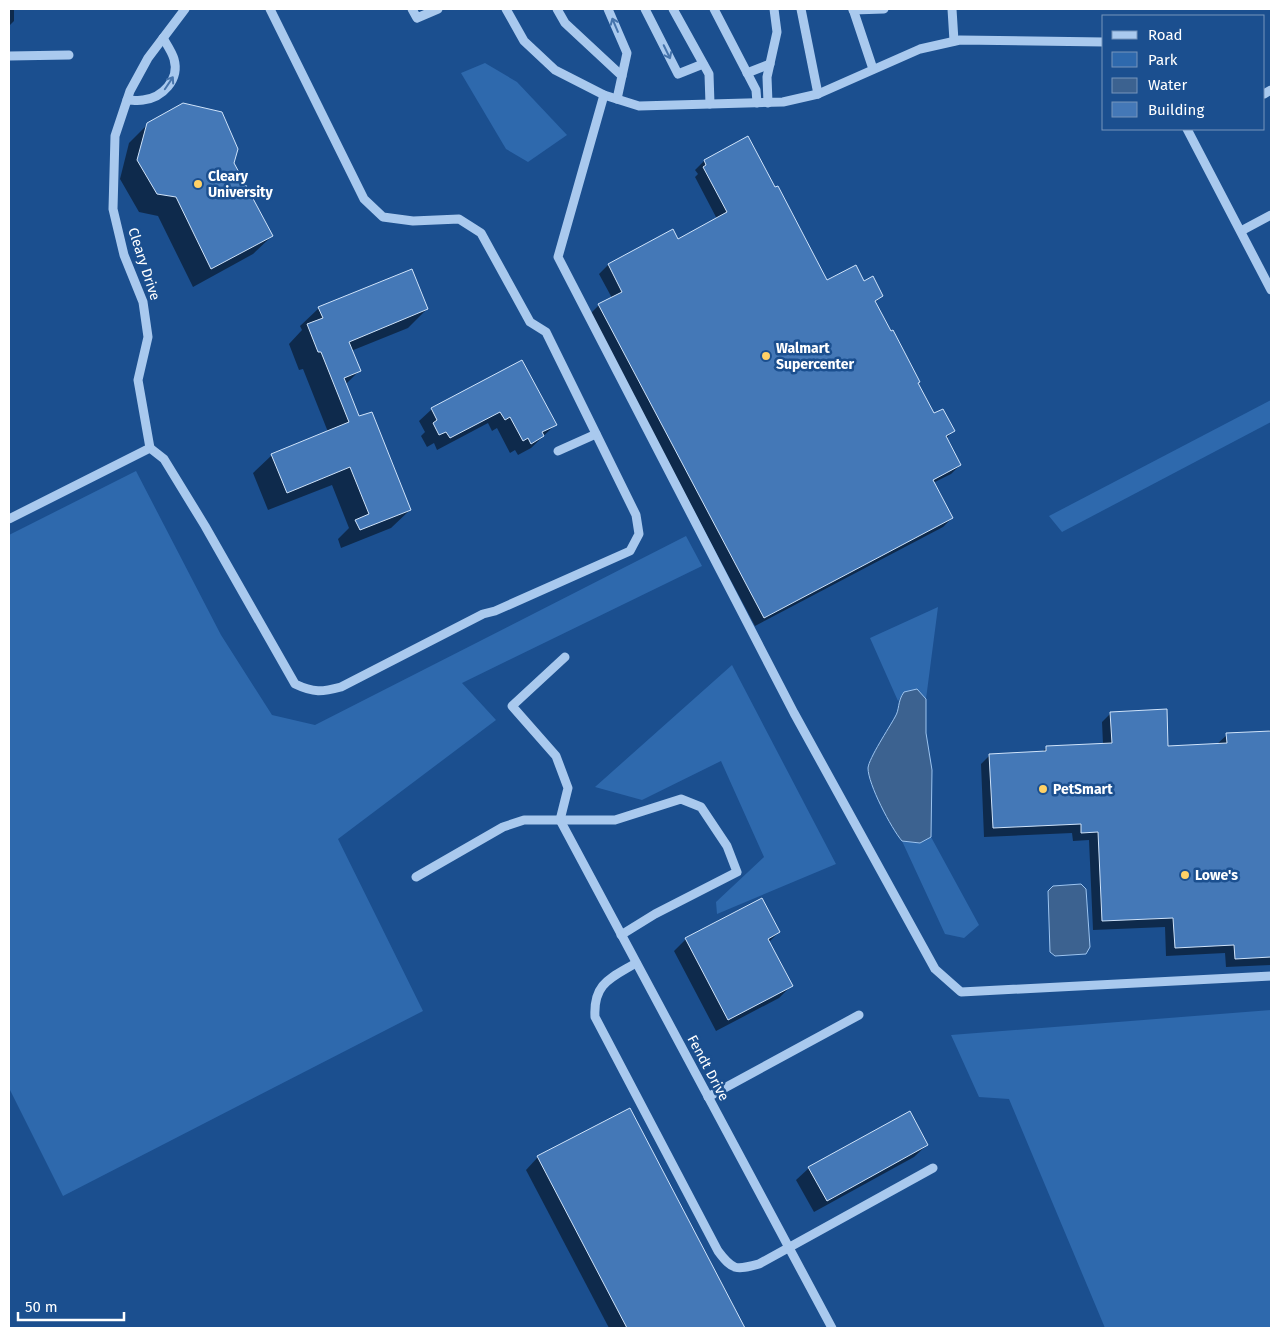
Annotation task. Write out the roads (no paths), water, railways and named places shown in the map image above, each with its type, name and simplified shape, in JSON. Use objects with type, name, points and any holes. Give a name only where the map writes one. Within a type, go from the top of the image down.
[{"type":"street","name":"Cleary Drive","points":[[150,448],[138,380],[148,337],[143,302],[124,255],[112,209],[115,136],[130,91],[148,58],[185,9]]},
{"type":"street","points":[[9,519],[150,448],[164,459],[205,526],[295,684],[308,691],[323,691],[341,687],[482,614],[495,612],[630,551],[639,534],[636,515],[546,332],[530,322],[481,234],[459,220],[413,221],[383,216],[364,198],[270,9]]},
{"type":"street","points":[[412,9],[417,18],[438,9]]},
{"type":"street","points":[[506,9],[524,41],[555,70],[604,95],[639,106],[783,102],[818,94],[920,49],[960,40],[1102,42]]},
{"type":"street","points":[[557,9],[565,22],[622,76]]},
{"type":"street","points":[[608,9],[627,53],[617,99]]},
{"type":"street","points":[[645,9],[678,74],[703,64]]},
{"type":"street","points":[[674,9],[709,74],[710,104]]},
{"type":"street","points":[[714,9],[756,90],[756,103]]},
{"type":"street","points":[[768,103],[767,77],[777,32],[774,9]]},
{"type":"street","points":[[801,9],[818,94]]},
{"type":"street","points":[[873,69],[853,9],[884,9]]},
{"type":"street","points":[[952,9],[954,41]]},
{"type":"street","points":[[127,100],[144,100],[160,95],[171,83],[176,71],[174,59],[163,38]]},
{"type":"street","points":[[9,56],[69,55]]},
{"type":"street","points":[[747,74],[770,64]]},
{"type":"street","points":[[604,95],[558,256],[794,713],[934,969],[961,992],[1271,976]]},
{"type":"street","points":[[1191,130],[1271,290]]},
{"type":"street","points":[[1241,231],[1270,219]]},
{"type":"street","points":[[558,451],[596,434]]},
{"type":"street","points":[[560,820],[568,788],[556,756],[512,706],[565,657]]},
{"type":"street","points":[[416,877],[503,827],[524,820],[615,820],[681,799],[701,807],[727,846],[737,872],[655,914],[621,935]]},
{"type":"street","name":"Fendt Drive","points":[[560,820],[832,1328]]},
{"type":"street","points":[[636,963],[611,978],[600,988],[594,1002],[596,1017],[718,1251],[728,1264],[742,1269],[759,1264],[933,1168]]},
{"type":"street","points":[[708,1097],[859,1014]]},
{"type":"water","points":[[917,689],[926,699],[926,733],[932,770],[931,837],[920,843],[902,841],[897,835],[876,795],[868,768],[875,750],[897,714],[900,699],[904,692]]},
{"type":"water","points":[[1081,884],[1086,889],[1090,947],[1086,954],[1055,956],[1050,952],[1048,891],[1053,886]]},
{"type":"place","name":"Cleary University","points":[[198,184]]},
{"type":"place","name":"Walmart Supercenter","points":[[766,356]]},
{"type":"place","name":"PetSmart","points":[[1043,789]]},
{"type":"place","name":"Lowe's","points":[[1185,875]]}]
